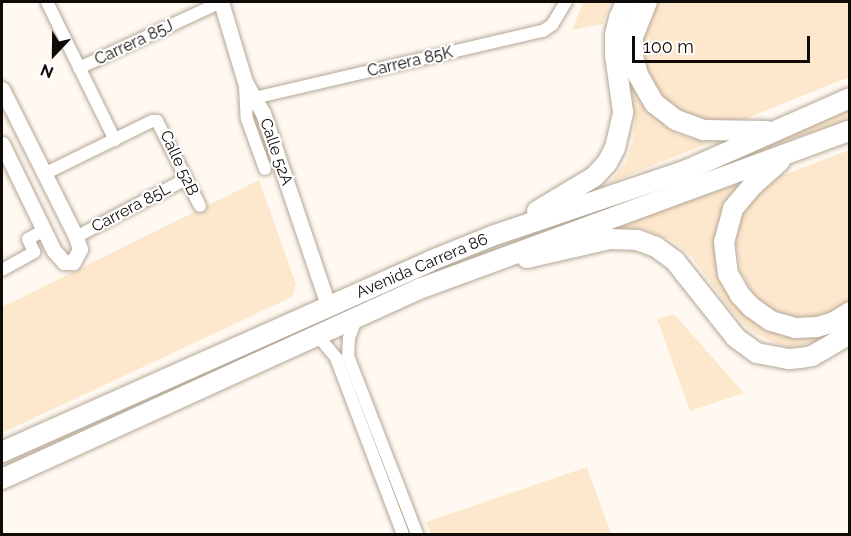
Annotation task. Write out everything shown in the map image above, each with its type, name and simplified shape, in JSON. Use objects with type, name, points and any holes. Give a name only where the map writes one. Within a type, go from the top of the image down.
[{"type":"main road","points":[[492,236],[594,177],[607,163],[615,148],[622,123],[615,35],[626,2]]},
{"type":"main road","points":[[647,2],[633,37],[633,56],[638,75],[654,103],[676,120],[704,130],[773,131]]},
{"type":"main road","name":"Avenida Carrera 86","points":[[2,452],[328,305],[492,236],[687,170],[849,98]]},
{"type":"main road","name":"Avenida Carrera 86","points":[[2,479],[358,316],[460,272],[800,150],[849,130]]},
{"type":"main road","points":[[800,150],[752,186],[733,209],[725,232],[725,266],[740,295],[751,307],[771,321],[796,328],[817,327],[834,322],[849,312]]},
{"type":"main road","points":[[460,272],[610,239],[637,240],[656,247],[675,261],[736,338],[757,353],[779,358],[800,358],[821,351],[849,334]]},
{"type":"street","points":[[44,174],[115,140],[48,2]]},
{"type":"street","name":"Carrera 85J","points":[[79,68],[221,2]]},
{"type":"street","name":"Calle 52A","points":[[221,2],[245,81],[263,113],[328,305]]},
{"type":"street","name":"Carrera 85K","points":[[254,98],[543,31],[552,26],[566,2]]},
{"type":"street","points":[[245,81],[247,119],[265,169]]},
{"type":"street","points":[[2,89],[76,237],[80,249],[73,262],[64,262],[58,258],[2,144]]},
{"type":"street","name":"Calle 52B","points":[[115,140],[152,121],[158,121],[200,206]]},
{"type":"street","name":"Carrera 85L","points":[[76,237],[186,179]]},
{"type":"street","points":[[2,270],[34,252],[28,238],[44,230]]},
{"type":"street","points":[[358,316],[348,338],[348,356],[417,534]]},
{"type":"street","points":[[317,335],[336,358],[403,534]]},
{"type":"shaded area","points":[[583,2],[610,2],[603,24],[572,30]]},
{"type":"shaded area","points":[[654,2],[849,2],[849,77],[735,123],[721,124],[685,116],[656,92],[643,55],[643,27]]},
{"type":"shaded area","points":[[629,79],[642,104],[666,127],[678,134],[709,143],[609,183],[626,162],[633,140],[635,120]]},
{"type":"shaded area","points":[[849,109],[849,119],[715,166],[820,120]]},
{"type":"shaded area","points":[[849,150],[849,307],[807,321],[778,315],[754,297],[740,271],[735,231],[745,205],[773,179]]},
{"type":"shaded area","points":[[259,180],[296,284],[292,297],[2,433],[2,307]]},
{"type":"shaded area","points":[[743,182],[722,215],[746,311],[845,328],[826,340],[793,347],[780,345],[762,337],[747,328],[731,311],[691,256],[671,240],[642,229],[608,228]]},
{"type":"shaded area","points":[[674,314],[744,393],[690,411],[657,319]]},
{"type":"shaded area","points":[[587,467],[611,534],[431,534],[426,522]]}]
